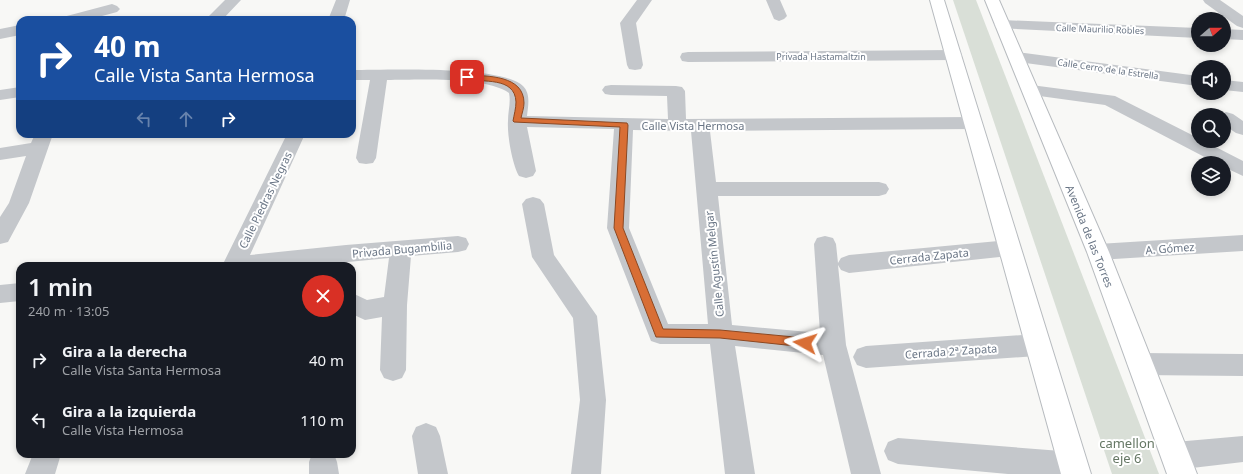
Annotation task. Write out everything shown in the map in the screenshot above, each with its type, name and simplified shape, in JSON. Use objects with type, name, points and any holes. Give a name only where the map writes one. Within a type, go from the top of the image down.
[{"type":"main road","points":[[937,0],[1037,345],[1075,470]]},
{"type":"main road","name":"Avenida de las Torres","points":[[992,0],[1098,252],[1179,465]]},
{"type":"street","points":[[217,16],[234,0]]},
{"type":"street","points":[[338,16],[344,0]]},
{"type":"street","points":[[634,65],[628,23],[645,0]]},
{"type":"street","points":[[773,0],[779,16]]},
{"type":"street","points":[[1210,0],[1243,23]]},
{"type":"street","points":[[86,16],[112,10]]},
{"type":"street","name":"Calle Maurilio Robles","points":[[1002,25],[1191,33]]},
{"type":"street","points":[[0,34],[16,31]]},
{"type":"street","points":[[1231,34],[1243,35]]},
{"type":"street","name":"Privada Hastamaltzin","points":[[688,57],[954,55]]},
{"type":"street","name":"Calle Cerro de la Estrella","points":[[1017,57],[1191,80]]},
{"type":"street","points":[[356,75],[414,74],[492,79],[509,83],[517,89],[520,102],[517,121],[526,172]]},
{"type":"street","points":[[366,158],[379,75]]},
{"type":"street","points":[[1231,86],[1243,87]]},
{"type":"street","points":[[611,90],[676,91],[677,125]]},
{"type":"street","points":[[1031,90],[1109,100],[1243,169]]},
{"type":"street","points":[[0,95],[16,93]]},
{"type":"street","name":"Calle Vista Hermosa","points":[[517,121],[624,125],[973,123]]},
{"type":"street","points":[[1231,121],[1243,129]]},
{"type":"street","points":[[624,125],[618,228],[660,334],[720,334],[833,346]]},
{"type":"street","name":"Calle Agustín Melgar","points":[[700,125],[720,334],[740,474]]},
{"type":"street","name":"Calle Piedras Negras","points":[[236,262],[294,138]]},
{"type":"street","points":[[0,154],[41,141]]},
{"type":"street","points":[[0,236],[19,203],[41,141]]},
{"type":"street","points":[[706,189],[879,188]]},
{"type":"street","points":[[532,204],[543,257],[585,316],[593,400],[586,474]]},
{"type":"street","name":"A. Gómez","points":[[1098,252],[1243,243]]},
{"type":"street","name":"Privada Bugambilia","points":[[308,262],[345,260],[401,248],[458,244]]},
{"type":"street","points":[[826,244],[833,346],[866,474]]},
{"type":"street","points":[[393,370],[395,305],[401,248]]},
{"type":"street","name":"Cerrada Zapata","points":[[849,264],[1009,248]]},
{"type":"street","points":[[0,294],[16,292]]},
{"type":"street","points":[[356,305],[365,310],[395,305]]},
{"type":"street","name":"Cerrada 2ª Zapata","points":[[866,357],[1037,345]]},
{"type":"street","points":[[1140,364],[1243,365]]},
{"type":"street","points":[[426,436],[433,474]]},
{"type":"street","points":[[1179,465],[1243,449]]},
{"type":"street","points":[[898,451],[1075,470]]},
{"type":"street","points":[[40,474],[46,458]]},
{"type":"green space","name":"camellon eje 6","points":[[953,0],[976,0],[1159,474],[1112,474]]},
{"type":"route","points":[[467,77],[492,79],[509,83],[517,89],[520,102],[517,121],[624,125],[618,228],[660,334],[720,334],[805,343]]}]
